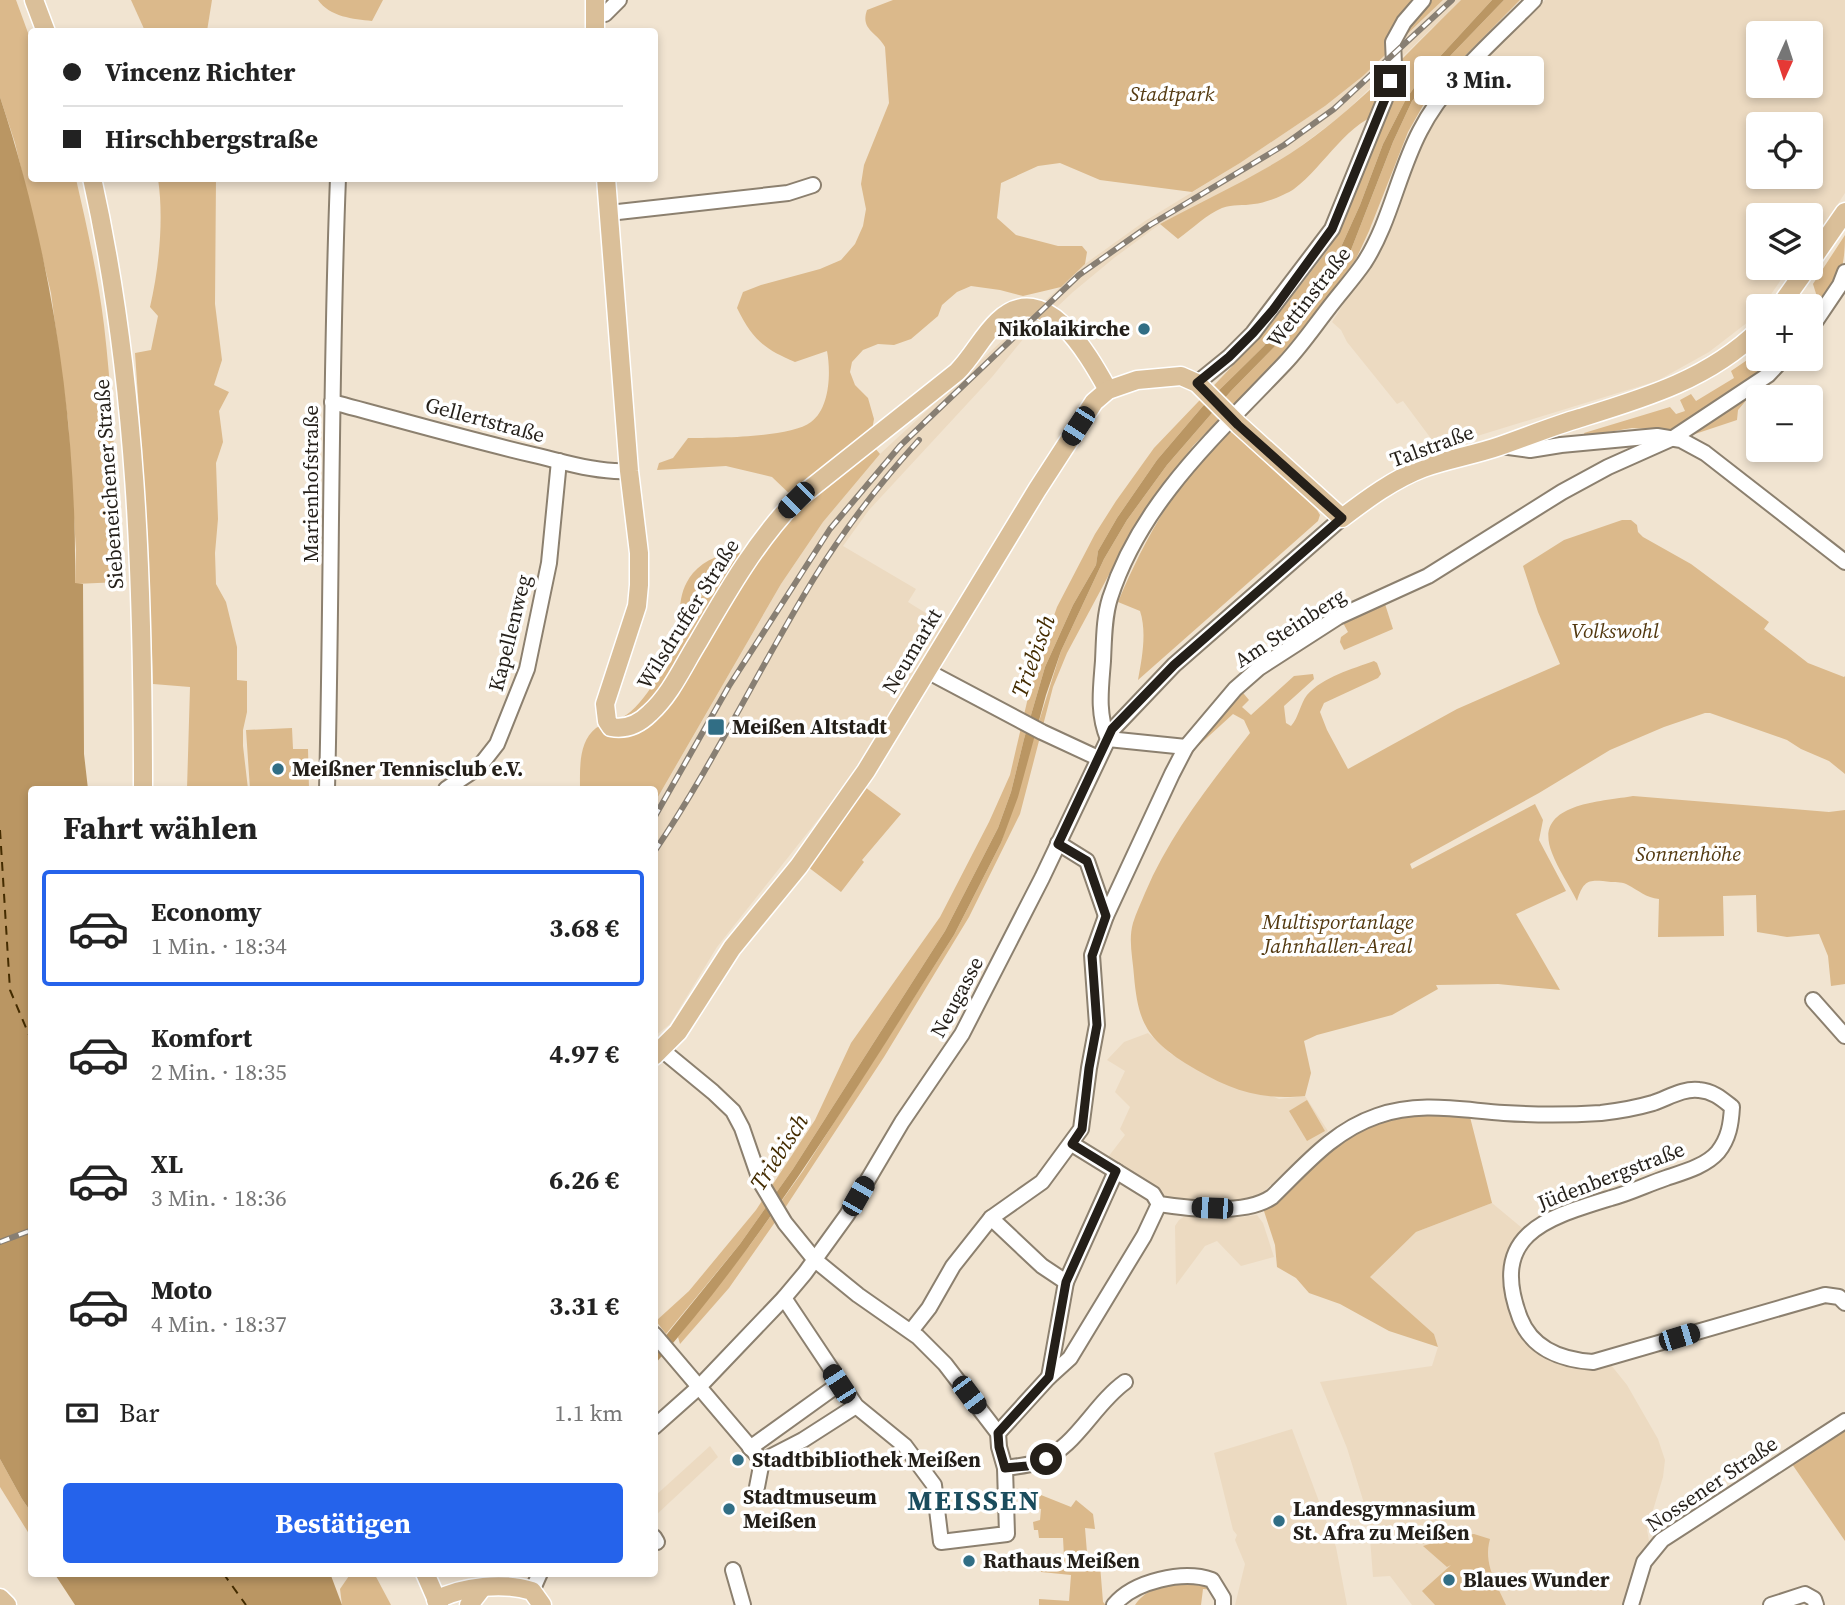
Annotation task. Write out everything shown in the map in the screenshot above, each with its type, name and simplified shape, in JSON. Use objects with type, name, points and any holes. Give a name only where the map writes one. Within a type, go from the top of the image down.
[{"type":"main road","points":[[34,0],[44,28]]},
{"type":"main road","name":"Siebeneichener Straße","points":[[93,182],[109,252],[129,407],[140,588],[143,786]]},
{"type":"main road","name":"Wilsdruffer Straße","points":[[606,182],[629,471],[639,553],[637,606],[605,704],[607,721],[611,727],[619,729],[640,722],[660,703],[775,521],[796,500],[957,372],[971,358],[989,330],[1008,313],[1032,308],[1051,314],[1091,360],[1108,390]]},
{"type":"main road","points":[[1823,244],[1845,212]]},
{"type":"main road","name":"Talstraße","points":[[1342,518],[1388,486],[1421,469],[1642,399],[1684,382],[1724,358],[1746,340]]},
{"type":"main road","points":[[1108,390],[1159,376],[1181,376],[1202,387],[1342,518]]},
{"type":"main road","name":"Neumarkt","points":[[658,1053],[678,1032],[732,948],[799,866],[866,771],[1090,407],[1108,390]]},
{"type":"main road","points":[[427,1577],[437,1602],[444,1596],[482,1588],[520,1587],[537,1598]]},
{"type":"main road","points":[[468,1605],[482,1588]]},
{"type":"main road","points":[[0,1598],[7,1605]]},
{"type":"street","points":[[595,15],[605,15],[619,0]]},
{"type":"street","points":[[1202,387],[1273,310],[1332,229],[1385,99],[1394,64],[1393,42],[1404,22],[1411,0]]},
{"type":"street","points":[[1404,22],[1423,0]]},
{"type":"street","name":"Wettinstraße","points":[[1108,738],[1102,725],[1099,704],[1105,621],[1109,600],[1123,563],[1148,519],[1228,413],[1287,361],[1364,262],[1419,132],[1443,95],[1534,0]]},
{"type":"street","name":"Marienhofstraße","points":[[327,786],[332,598],[332,329],[338,182]]},
{"type":"street","points":[[608,213],[788,192],[813,184]]},
{"type":"street","points":[[1823,310],[1840,285],[1845,272]]},
{"type":"street","points":[[1673,438],[1772,371]]},
{"type":"street","name":"Gellertstraße","points":[[332,402],[559,461],[615,472],[629,471]]},
{"type":"street","points":[[1544,429],[1550,440],[1562,445]]},
{"type":"street","points":[[1499,446],[1530,450],[1638,436],[1673,438],[1688,443],[1705,453],[1845,562]]},
{"type":"street","name":"Am Steinberg","points":[[1073,1137],[1082,1129],[1086,1105],[1097,1018],[1092,956],[1106,916],[1154,809],[1186,747],[1235,689],[1259,668],[1338,617],[1428,576],[1562,492],[1608,467],[1673,438]]},
{"type":"street","name":"Kapellenweg","points":[[450,786],[479,767],[497,744],[527,669],[549,563],[559,461]]},
{"type":"street","name":"Talstraße","points":[[1108,738],[1112,729],[1174,665],[1342,518]]},
{"type":"street","points":[[927,671],[1042,732],[1098,758]]},
{"type":"street","points":[[1108,738],[1186,747]]},
{"type":"street","name":"Neugasse","points":[[658,1423],[699,1387],[784,1298],[847,1215],[895,1134],[962,1034],[1042,878],[1108,738]]},
{"type":"street","points":[[1058,844],[1087,861],[1106,916]]},
{"type":"street","points":[[1813,1000],[1845,1036]]},
{"type":"street","points":[[658,1053],[713,1092],[733,1111],[742,1128],[761,1183],[780,1215],[815,1260],[911,1331],[945,1364],[998,1440],[1005,1468],[1007,1534],[941,1542],[934,1485],[905,1446],[856,1406],[784,1298]]},
{"type":"street","name":"Jüdenbergstraße","points":[[1159,1204],[1231,1208],[1262,1205],[1340,1132],[1357,1123],[1400,1109],[1423,1106],[1503,1113],[1594,1113],[1631,1108],[1678,1093],[1698,1090],[1714,1094],[1732,1107],[1731,1127],[1717,1154],[1684,1172],[1558,1215],[1528,1233],[1521,1241],[1514,1255],[1512,1283],[1517,1309],[1532,1339],[1557,1355],[1575,1361],[1593,1362],[1825,1295],[1839,1297],[1845,1303]]},
{"type":"street","points":[[911,1331],[929,1308],[953,1266],[991,1218],[1042,1182],[1073,1137],[1116,1171],[1153,1194],[1159,1204],[1144,1236],[1070,1358],[1049,1377],[998,1440]]},
{"type":"street","points":[[1049,1377],[1066,1282],[1116,1171]]},
{"type":"street","points":[[991,1218],[1042,1266],[1066,1282]]},
{"type":"street","points":[[658,1339],[762,1461]]},
{"type":"street","points":[[1005,1468],[1037,1463],[1061,1451],[1110,1392],[1125,1382]]},
{"type":"street","points":[[751,1448],[839,1384]]},
{"type":"street","points":[[762,1461],[803,1440],[856,1406]]},
{"type":"street","name":"Nossener Straße","points":[[1632,1605],[1644,1562],[1662,1540],[1845,1421]]},
{"type":"street","points":[[757,1487],[762,1461]]},
{"type":"street","points":[[733,1570],[743,1605]]},
{"type":"street","points":[[1119,1601],[1153,1581],[1187,1576],[1212,1580],[1223,1598],[1223,1605]]},
{"type":"street","points":[[537,1598],[540,1577]]},
{"type":"street","points":[[1771,1605],[1805,1594],[1814,1599],[1816,1605]]},
{"type":"shaded area","points":[[1443,0],[1461,0],[1342,115],[1293,152],[1240,184],[1160,224],[1073,292],[1024,338],[992,377],[869,510],[843,546],[916,589],[908,602],[945,625],[858,769],[717,947],[670,1024],[658,1034],[658,797],[781,584],[823,522],[880,454],[1085,264],[1145,221],[1240,163],[1325,106],[1363,76]]},
{"type":"shaded area","points":[[1492,0],[1504,0],[1451,55],[1412,101],[1351,250],[1283,338],[1231,391],[1167,465],[1127,520],[1104,559],[1061,651],[1018,797],[1001,843],[954,935],[812,1156],[737,1262],[658,1360],[658,1345],[740,1244],[793,1169],[945,931],[998,828],[1011,792],[1045,667],[1073,605],[1096,565],[1098,551],[1117,518],[1157,460],[1203,406],[1264,346],[1341,247],[1383,144],[1406,99],[1423,75]]},
{"type":"shaded area","points":[[1545,0],[1845,0],[1845,193],[1823,226],[1823,203],[1746,203],[1746,280],[1781,280],[1771,294],[1746,294],[1746,324],[1709,352],[1657,381],[1438,448],[1403,401],[1397,404],[1332,322],[1385,238],[1423,142],[1455,90]]},
{"type":"shaded area","points":[[0,97],[34,215],[47,276],[66,398],[75,583],[83,584],[84,754],[88,786],[28,786],[28,1508],[0,1459]]},
{"type":"shaded area","points":[[1148,1033],[1171,1054],[1279,1099],[1305,1096],[1328,1131],[1259,1196],[1238,1201],[1168,1198],[1105,1161],[1125,1135],[1120,1129],[1130,1107],[1115,1092],[1125,1071],[1107,1060],[1124,1042]]},
{"type":"shaded area","name":"Landesgymnasium St. Afra zu Meißen","points":[[1492,1203],[1528,1233],[1512,1269],[1532,1339],[1593,1362],[1611,1365],[1627,1385],[1658,1439],[1665,1460],[1663,1477],[1647,1530],[1651,1551],[1631,1605],[1412,1605],[1390,1576],[1373,1577],[1370,1538],[1364,1529],[1371,1526],[1347,1448],[1320,1382],[1432,1366],[1438,1347],[1434,1334],[1369,1277],[1416,1232]]},
{"type":"shaded area","points":[[1257,1215],[1263,1223],[1274,1257],[1241,1266],[1217,1241],[1205,1246],[1176,1285],[1175,1226],[1179,1220],[1185,1216],[1232,1218]]},
{"type":"shaded area","name":"Landesgymnasium St. Afra zu Meißen","points":[[1292,1429],[1336,1547],[1347,1605],[1235,1605],[1245,1564],[1235,1540],[1237,1535],[1233,1530],[1214,1453]]},
{"type":"shaded area","points":[[710,1446],[718,1457],[658,1513],[658,1493]]},
{"type":"shaded area","points":[[57,1577],[332,1577],[342,1605],[75,1605]]},
{"type":"green space","points":[[0,0],[16,0],[28,33],[28,182],[77,182],[102,307],[114,453],[120,582],[75,584],[76,550],[68,421],[51,293],[15,143],[0,97]]},
{"type":"green space","points":[[131,0],[212,0],[207,28],[144,28]]},
{"type":"green space","points":[[318,0],[383,0],[372,21],[335,14]]},
{"type":"green space","name":"Stadtpark","points":[[893,0],[1443,0],[1363,76],[1325,106],[1192,192],[1100,180],[1060,163],[1038,166],[1001,183],[997,218],[1016,235],[1058,246],[1082,246],[1087,252],[1085,264],[1061,287],[1023,296],[971,286],[957,292],[942,305],[938,316],[911,339],[894,345],[878,344],[863,350],[852,362],[850,372],[855,385],[868,398],[874,419],[870,442],[880,454],[823,522],[781,584],[658,797],[658,786],[580,786],[581,757],[590,734],[596,728],[626,715],[635,707],[651,688],[668,659],[675,645],[683,590],[693,573],[713,558],[736,553],[752,554],[796,500],[772,477],[726,466],[657,470],[659,463],[673,458],[688,438],[752,436],[787,431],[811,422],[822,408],[829,379],[827,351],[795,362],[784,357],[760,342],[737,308],[743,292],[841,260],[855,244],[863,226],[866,209],[861,184],[864,165],[889,103],[885,47],[868,27],[865,17],[867,10]]},
{"type":"green space","points":[[1461,0],[1492,0],[1423,75],[1406,99],[1383,144],[1341,247],[1264,346],[1203,406],[1157,460],[1117,518],[1098,551],[1096,565],[1073,605],[1045,667],[1011,792],[998,828],[945,931],[793,1169],[740,1244],[666,1334],[658,1319],[689,1291],[756,1210],[815,1120],[851,1043],[940,917],[1010,775],[1030,689],[1057,607],[1095,534],[1154,448],[1263,334],[1329,248],[1345,219],[1388,111],[1374,116],[1349,133],[1306,179],[1286,194],[1259,203],[1222,208],[1178,239],[1160,224],[1291,153],[1337,119],[1380,81]]},
{"type":"green space","points":[[1504,0],[1520,0],[1451,70],[1425,102],[1408,132],[1356,259],[1289,347],[1193,446],[1142,513],[1067,653],[1053,687],[1020,814],[969,917],[884,1057],[787,1205],[729,1288],[680,1344],[678,1337],[750,1245],[803,1171],[954,935],[1001,843],[1061,651],[1104,559],[1127,520],[1167,465],[1231,391],[1283,338],[1351,250],[1412,101],[1451,55]]},
{"type":"green space","points":[[158,182],[216,182],[215,304],[222,360],[214,385],[229,392],[219,411],[223,442],[216,463],[216,584],[226,602],[237,647],[237,680],[247,681],[243,746],[248,786],[187,786],[190,687],[153,684],[148,542],[135,353],[151,350],[158,316],[150,307],[160,243]]},
{"type":"green space","points":[[1845,235],[1841,272],[1823,305],[1823,294],[1816,294],[1813,284],[1816,280],[1823,280],[1823,269]]},
{"type":"green space","points":[[1746,361],[1746,371],[1771,371],[1759,385],[1746,385],[1746,401],[1738,410],[1737,420],[1692,435],[1632,428],[1585,436],[1584,433],[1670,407],[1676,414],[1685,411],[1680,400],[1691,394],[1696,401],[1734,378],[1731,371]]},
{"type":"green space","points":[[1231,431],[1317,510],[1320,515],[1318,521],[1138,680],[1143,645],[1140,611],[1118,602],[1164,510],[1195,468]]},
{"type":"green space","points":[[1622,520],[1631,520],[1643,537],[1691,564],[1769,622],[1764,629],[1808,663],[1845,676],[1845,774],[1829,761],[1787,740],[1710,713],[1664,727],[1610,750],[1539,793],[1410,864],[1412,869],[1535,804],[1543,820],[1539,840],[1566,891],[1516,914],[1560,990],[1498,984],[1436,985],[1438,989],[1392,1015],[1304,1041],[1311,1073],[1305,1096],[1271,1096],[1242,1091],[1200,1072],[1161,1045],[1146,1027],[1138,1005],[1131,950],[1132,929],[1145,893],[1166,850],[1206,790],[1250,733],[1244,720],[1233,714],[1198,746],[1199,737],[1239,688],[1249,700],[1242,707],[1251,715],[1294,676],[1313,674],[1314,679],[1284,706],[1286,723],[1291,726],[1307,695],[1329,678],[1374,661],[1377,663],[1381,674],[1378,678],[1324,703],[1320,712],[1348,769],[1457,709],[1560,664],[1538,612],[1523,566],[1564,540]]},
{"type":"green space","points":[[1385,604],[1393,629],[1344,650],[1341,637],[1348,632],[1342,621]]},
{"type":"green space","name":"Meißner Tennisclub e.V.","points":[[292,728],[293,749],[308,749],[309,786],[250,786],[246,730]]},
{"type":"green space","points":[[865,787],[901,814],[862,860],[864,862],[841,892],[808,867]]},
{"type":"green space","name":"Sonnenhöhe","points":[[1633,796],[1829,812],[1845,810],[1845,984],[1831,986],[1828,956],[1819,934],[1787,937],[1757,932],[1756,895],[1723,896],[1724,936],[1658,937],[1659,899],[1622,883],[1589,882],[1582,888],[1577,901],[1552,853],[1548,836],[1552,824],[1560,815],[1573,808]]},
{"type":"green space","points":[[1307,1100],[1325,1131],[1307,1141],[1289,1111]]},
{"type":"green space","points":[[1400,1109],[1470,1117],[1492,1203],[1416,1232],[1370,1277],[1434,1334],[1438,1347],[1389,1331],[1340,1304],[1309,1293],[1296,1278],[1277,1267],[1275,1245],[1262,1205],[1325,1145]]},
{"type":"green space","points":[[1845,1431],[1845,1541],[1792,1464]]},
{"type":"green space","points":[[0,1459],[28,1508],[28,1532],[0,1487]]},
{"type":"green space","points":[[1036,1493],[1071,1507],[1076,1500],[1093,1514],[1095,1529],[1085,1528],[1088,1565],[1100,1565],[1103,1602],[1106,1605],[1039,1605],[1039,1599],[1069,1601],[1071,1575],[1041,1572],[1041,1567],[1052,1566],[1053,1557],[1064,1557],[1063,1538],[1039,1538],[1038,1530],[1034,1530],[1033,1522],[1040,1520],[1041,1509],[1036,1508]]},
{"type":"green space","points":[[1474,1534],[1490,1539],[1489,1565],[1506,1605],[1435,1605],[1422,1591],[1451,1565],[1447,1567],[1423,1546],[1455,1536]]},
{"type":"green space","points":[[348,1577],[376,1577],[391,1605],[342,1605],[340,1589]]},
{"type":"green space","points":[[1188,1580],[1214,1590],[1203,1589],[1201,1605],[1135,1605],[1152,1590]]},
{"type":"ferry route","points":[[0,830],[10,990],[28,1033]]},
{"type":"ferry route","points":[[226,1577],[246,1605]]},
{"type":"railway","points":[[658,811],[729,686],[830,529],[900,446],[1079,275],[1150,225],[1284,145],[1334,109],[1452,0]]},
{"type":"railway","points":[[658,846],[825,562],[863,508],[919,440]]},
{"type":"railway","points":[[0,1242],[28,1232]]},
{"type":"place","name":"Nikolaikirche","points":[[1144,329]]},
{"type":"place","name":"Meißen Altstadt","points":[[716,727]]},
{"type":"place","name":"Meißner Tennisclub e.V.","points":[[278,769]]},
{"type":"place","name":"Stadtbibliothek Meißen","points":[[738,1460]]},
{"type":"place","name":"Stadtmuseum Meißen","points":[[729,1509]]},
{"type":"place","name":"Landesgymnasium St. Afra zu Meißen","points":[[1279,1521]]},
{"type":"place","name":"Rathaus Meißen","points":[[969,1561]]},
{"type":"place","name":"Blaues Wunder","points":[[1449,1580]]},
{"type":"district","name":"MEISSEN","points":[[974,1500]]},
{"type":"route","points":[[1046,1459],[1027,1466],[1005,1468],[998,1433],[1049,1377],[1066,1282],[1116,1171],[1072,1144],[1082,1129],[1086,1105],[1097,1025],[1092,956],[1106,916],[1087,861],[1058,844],[1112,729],[1174,665],[1342,518],[1238,425],[1226,409],[1197,383],[1206,378],[1253,333],[1332,229],[1390,81]]},
{"type":"park label","name":"Volkswohl","points":[[1615,631]]},
{"type":"park label","name":"Multisportanlage Jahnhallen-Areal","points":[[1338,934]]},
{"type":"water label","name":"Triebisch","points":[[1033,656]]},
{"type":"water label","name":"Triebisch","points":[[779,1152]]}]
